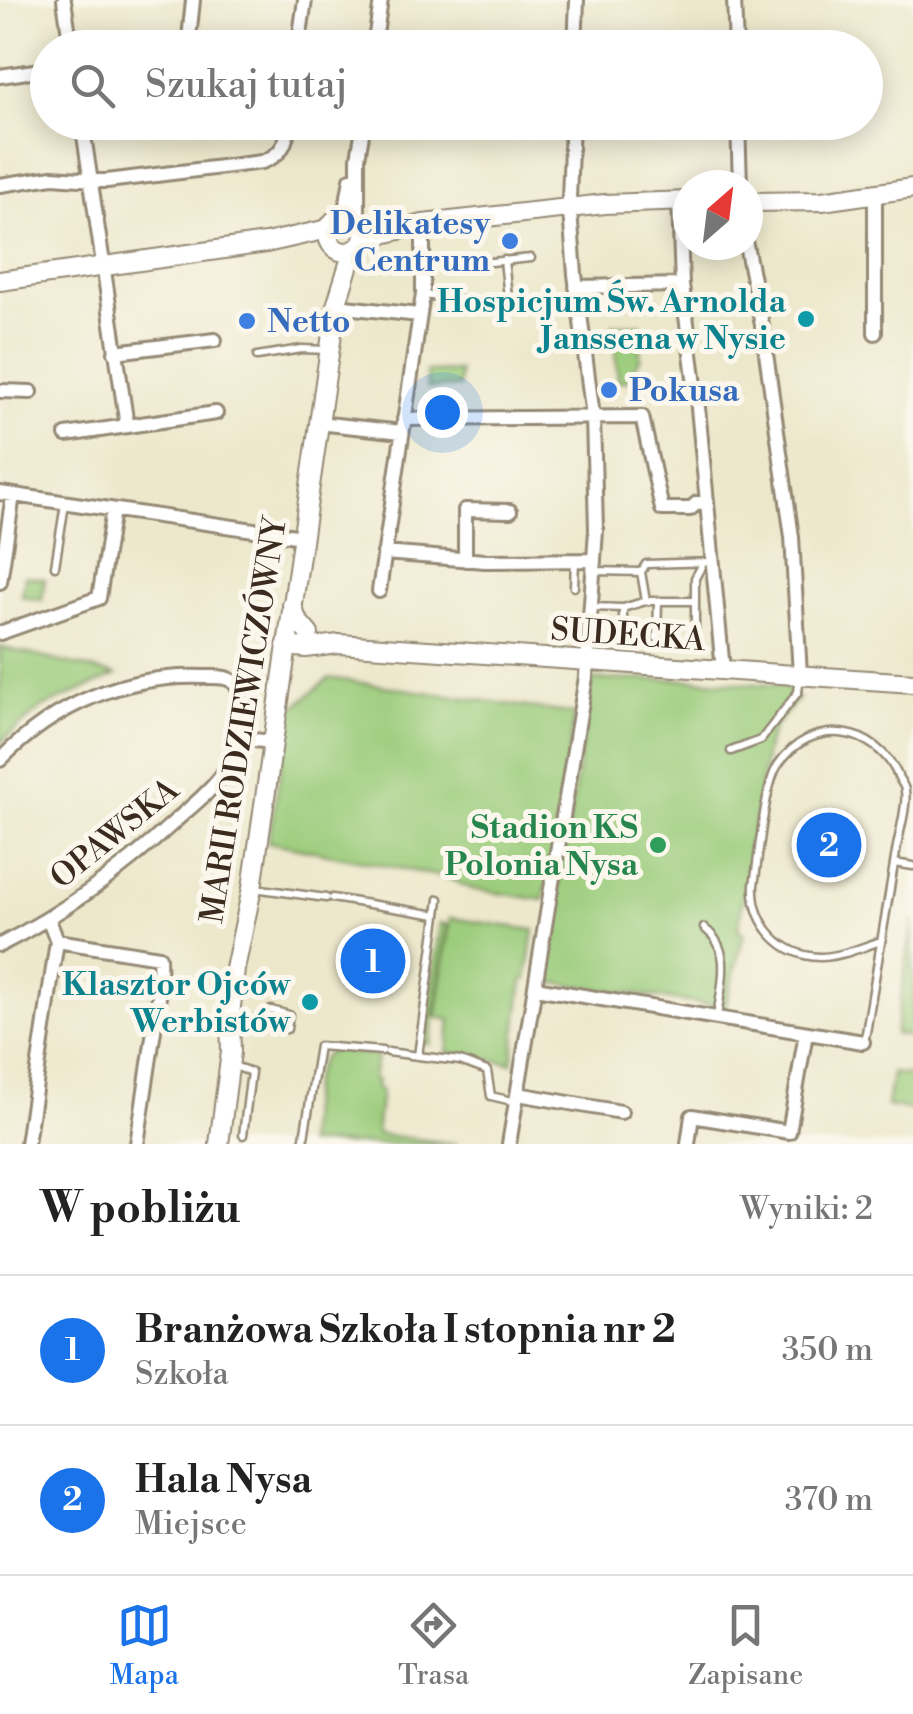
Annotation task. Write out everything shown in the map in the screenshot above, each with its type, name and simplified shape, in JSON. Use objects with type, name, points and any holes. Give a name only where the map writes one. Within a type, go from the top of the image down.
[{"type":"street","points":[[64,0],[68,30]]},
{"type":"street","points":[[190,30],[193,0]]},
{"type":"street","points":[[301,30],[305,0]]},
{"type":"street","points":[[377,30],[381,0]]},
{"type":"street","points":[[576,30],[577,0]]},
{"type":"street","points":[[734,0],[735,30]]},
{"type":"street","points":[[0,76],[30,72]]},
{"type":"street","points":[[85,140],[127,426]]},
{"type":"street","points":[[0,184],[53,177],[91,180],[262,162],[281,150],[287,140]]},
{"type":"street","points":[[346,234],[361,140]]},
{"type":"street","points":[[509,1144],[587,661],[593,566],[593,417],[576,287],[570,208],[572,140]]},
{"type":"street","points":[[739,140],[740,170]]},
{"type":"street","points":[[763,202],[822,200],[913,188]]},
{"type":"street","points":[[874,195],[875,333]]},
{"type":"street","points":[[0,281],[424,224],[673,202]]},
{"type":"street","points":[[379,591],[423,294],[424,224]]},
{"type":"street","name":"MARII RODZIEWICZÓWNY","points":[[219,1144],[230,1064],[235,969],[252,888],[346,234]]},
{"type":"street","points":[[683,260],[682,286],[707,502],[709,562],[723,670]]},
{"type":"street","points":[[749,260],[792,537],[800,675]]},
{"type":"street","points":[[576,287],[682,286]]},
{"type":"street","points":[[336,306],[419,315]]},
{"type":"street","points":[[115,352],[215,340]]},
{"type":"street","points":[[0,391],[30,392]]},
{"type":"street","points":[[66,435],[91,425],[127,426],[216,413]]},
{"type":"street","points":[[318,423],[403,425],[642,417],[662,509],[690,509],[697,502],[707,502]]},
{"type":"street","points":[[0,582],[7,494],[302,536]]},
{"type":"street","points":[[0,633],[99,598],[113,510]]},
{"type":"street","points":[[465,560],[465,510],[510,510]]},
{"type":"street","points":[[384,554],[465,560],[575,560],[593,566]]},
{"type":"street","points":[[287,642],[309,634],[297,620],[292,605]]},
{"type":"street","name":"SUDECKA","points":[[309,634],[339,644]]},
{"type":"street","name":"SUDECKA","points":[[287,642],[306,648],[339,644],[913,683]]},
{"type":"street","name":"OPAWSKA","points":[[0,760],[47,720],[81,700],[124,684],[164,678],[224,677],[235,682],[240,698],[236,738],[222,774],[205,794],[130,864],[50,920],[0,945]]},
{"type":"street","points":[[236,738],[272,742]]},
{"type":"street","points":[[27,1144],[57,941],[50,920]]},
{"type":"street","points":[[57,941],[159,958],[160,990],[137,1144]]},
{"type":"street","points":[[535,988],[864,1042]]},
{"type":"street","points":[[688,1144],[692,1116],[788,1138],[806,1033]]},
{"type":"street","points":[[517,1098],[621,1112]]},
{"type":"lane","points":[[481,263],[531,258]]},
{"type":"lane","points":[[504,260],[509,306]]},
{"type":"lane","points":[[423,294],[530,309],[579,304]]},
{"type":"lane","points":[[258,356],[302,349],[329,350]]},
{"type":"lane","points":[[55,566],[64,504]]},
{"type":"lane","points":[[574,587],[575,560]]},
{"type":"lane","points":[[646,600],[642,572],[646,564],[709,562]]},
{"type":"lane","points":[[695,639],[695,578],[709,562]]},
{"type":"lane","points":[[593,566],[642,572]]},
{"type":"lane","points":[[590,607],[623,608],[646,600],[694,601]]},
{"type":"lane","points":[[657,638],[658,601]]},
{"type":"lane","points":[[623,608],[623,636]]},
{"type":"lane","points":[[731,752],[761,740],[798,692],[800,675]]},
{"type":"lane","points":[[864,1042],[881,941],[906,791],[890,760],[870,742],[849,732],[821,735],[794,746],[772,776],[754,885],[759,919],[784,946],[810,956],[834,955],[881,941]]},
{"type":"lane","points":[[894,863],[913,866]]},
{"type":"lane","points":[[252,888],[437,915]]},
{"type":"lane","points":[[418,1056],[439,899]]},
{"type":"lane","points":[[704,928],[721,945],[724,958],[717,1018]]},
{"type":"lane","points":[[230,1016],[256,1019],[272,1030],[287,1029],[288,1015],[271,1010],[256,1019]]},
{"type":"lane","points":[[303,1144],[319,1046],[460,1061],[487,1071],[491,1096],[517,1098]]},
{"type":"lane","points":[[230,1064],[250,1072],[244,1135]]},
{"type":"green space","points":[[640,324],[640,359],[627,381],[618,381],[613,325]]},
{"type":"green space","points":[[459,371],[459,387],[427,388],[426,372]]},
{"type":"green space","points":[[25,576],[45,579],[42,600],[22,597]]},
{"type":"green space","points":[[0,647],[116,675],[41,708],[0,743]]},
{"type":"green space","points":[[329,678],[575,714],[544,900],[472,889],[448,878],[268,842],[291,710]]},
{"type":"green space","name":"Stadion KS Polonia Nysa","points":[[680,679],[783,686],[798,699],[775,726],[767,745],[738,929],[744,934],[725,1007],[556,983],[544,978],[592,680]]},
{"type":"green space","points":[[450,918],[534,930],[512,1063],[447,1053],[451,1020],[436,1017]]},
{"type":"green space","points":[[913,920],[913,1037],[895,1034]]},
{"type":"green space","points":[[440,923],[447,925],[430,1044],[423,1043]]},
{"type":"green space","points":[[333,1049],[377,1056],[373,1079],[377,1080],[376,1089],[381,1090],[376,1134],[458,1144],[306,1144],[314,1079],[324,1057]]},
{"type":"green space","points":[[892,1073],[913,1076],[913,1110],[887,1106]]},
{"type":"place","name":"Delikatesy Centrum","points":[[510,241]]},
{"type":"place","name":"Hospicjum Św. Arnolda Janssena w Nysie","points":[[806,319]]},
{"type":"place","name":"Netto","points":[[247,321]]},
{"type":"place","name":"Pokusa","points":[[609,390]]},
{"type":"place","name":"Stadion KS Polonia Nysa","points":[[658,845]]},
{"type":"place","name":"Hala Nysa","points":[[829,845]]},
{"type":"place","name":"Branżowa Szkoła I stopnia nr 2","points":[[373,961]]},
{"type":"place","name":"Klasztor Ojców Werbistów","points":[[310,1002]]}]
